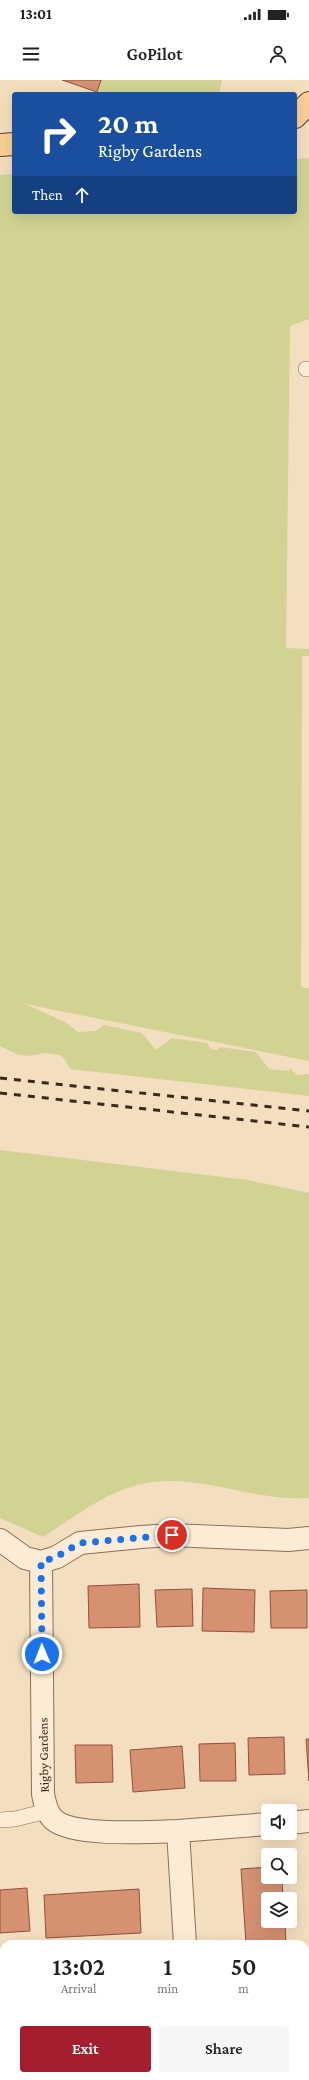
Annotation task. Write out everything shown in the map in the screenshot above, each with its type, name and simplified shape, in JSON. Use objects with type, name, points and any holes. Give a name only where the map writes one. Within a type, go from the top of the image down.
[{"type":"main road","points":[[297,115],[309,104]]},
{"type":"main road","points":[[0,145],[12,144]]},
{"type":"street","points":[[0,1540],[25,1558],[41,1562],[56,1557],[80,1543],[172,1535],[288,1540],[309,1538]]},
{"type":"street","name":"Rigby Gardens","points":[[41,1562],[43,1794],[47,1811],[54,1820],[88,1830],[113,1833],[178,1831],[261,1825]]},
{"type":"street","points":[[297,1822],[309,1821]]},
{"type":"street","points":[[178,1831],[185,1940]]},
{"type":"lane","points":[[0,1820],[15,1819],[47,1811]]},
{"type":"green space","points":[[101,80],[222,80],[219,92],[98,92]]},
{"type":"green space","points":[[309,158],[309,319],[290,326],[286,648],[309,649],[309,656],[302,656],[301,987],[309,988],[309,1061],[25,1004],[65,1022],[78,1032],[95,1031],[104,1025],[142,1033],[156,1050],[172,1038],[207,1043],[211,1049],[217,1050],[220,1047],[256,1052],[269,1069],[289,1071],[290,1068],[297,1075],[309,1074],[309,1096],[70,1069],[60,1055],[46,1053],[27,1056],[17,1054],[0,1046],[0,175],[12,174],[12,214],[297,214],[297,159]]},
{"type":"green space","points":[[0,1150],[248,1180],[309,1193],[309,1498],[266,1496],[201,1484],[179,1481],[158,1481],[137,1485],[112,1494],[88,1507],[43,1537],[0,1518]]},
{"type":"building","points":[[62,80],[101,80],[97,92]]},
{"type":"building","points":[[139,1584],[140,1627],[89,1628],[88,1586]]},
{"type":"building","points":[[203,1588],[255,1590],[254,1632],[202,1631]]},
{"type":"building","points":[[192,1589],[193,1626],[157,1627],[155,1590]]},
{"type":"building","points":[[307,1590],[307,1628],[271,1628],[270,1591]]},
{"type":"building","points":[[284,1737],[285,1774],[249,1775],[248,1738]]},
{"type":"building","points":[[306,1739],[309,1739],[309,1781]]},
{"type":"building","points":[[235,1743],[236,1781],[200,1781],[199,1744]]},
{"type":"building","points":[[75,1745],[112,1745],[113,1782],[76,1783]]},
{"type":"building","points":[[182,1746],[185,1788],[133,1792],[130,1750]]},
{"type":"building","points":[[261,1868],[261,1884],[282,1884],[283,1892],[261,1892],[261,1928],[285,1928],[286,1940],[246,1940],[241,1869]]},
{"type":"building","points":[[27,1888],[30,1931],[0,1933],[0,1890]]},
{"type":"building","points":[[139,1889],[141,1933],[46,1938],[44,1895]]},
{"type":"railway","points":[[0,1078],[309,1111]]},
{"type":"railway","points":[[0,1093],[309,1127]]},
{"type":"route","points":[[42,1654],[41,1562],[56,1557],[80,1543],[172,1535]]}]
